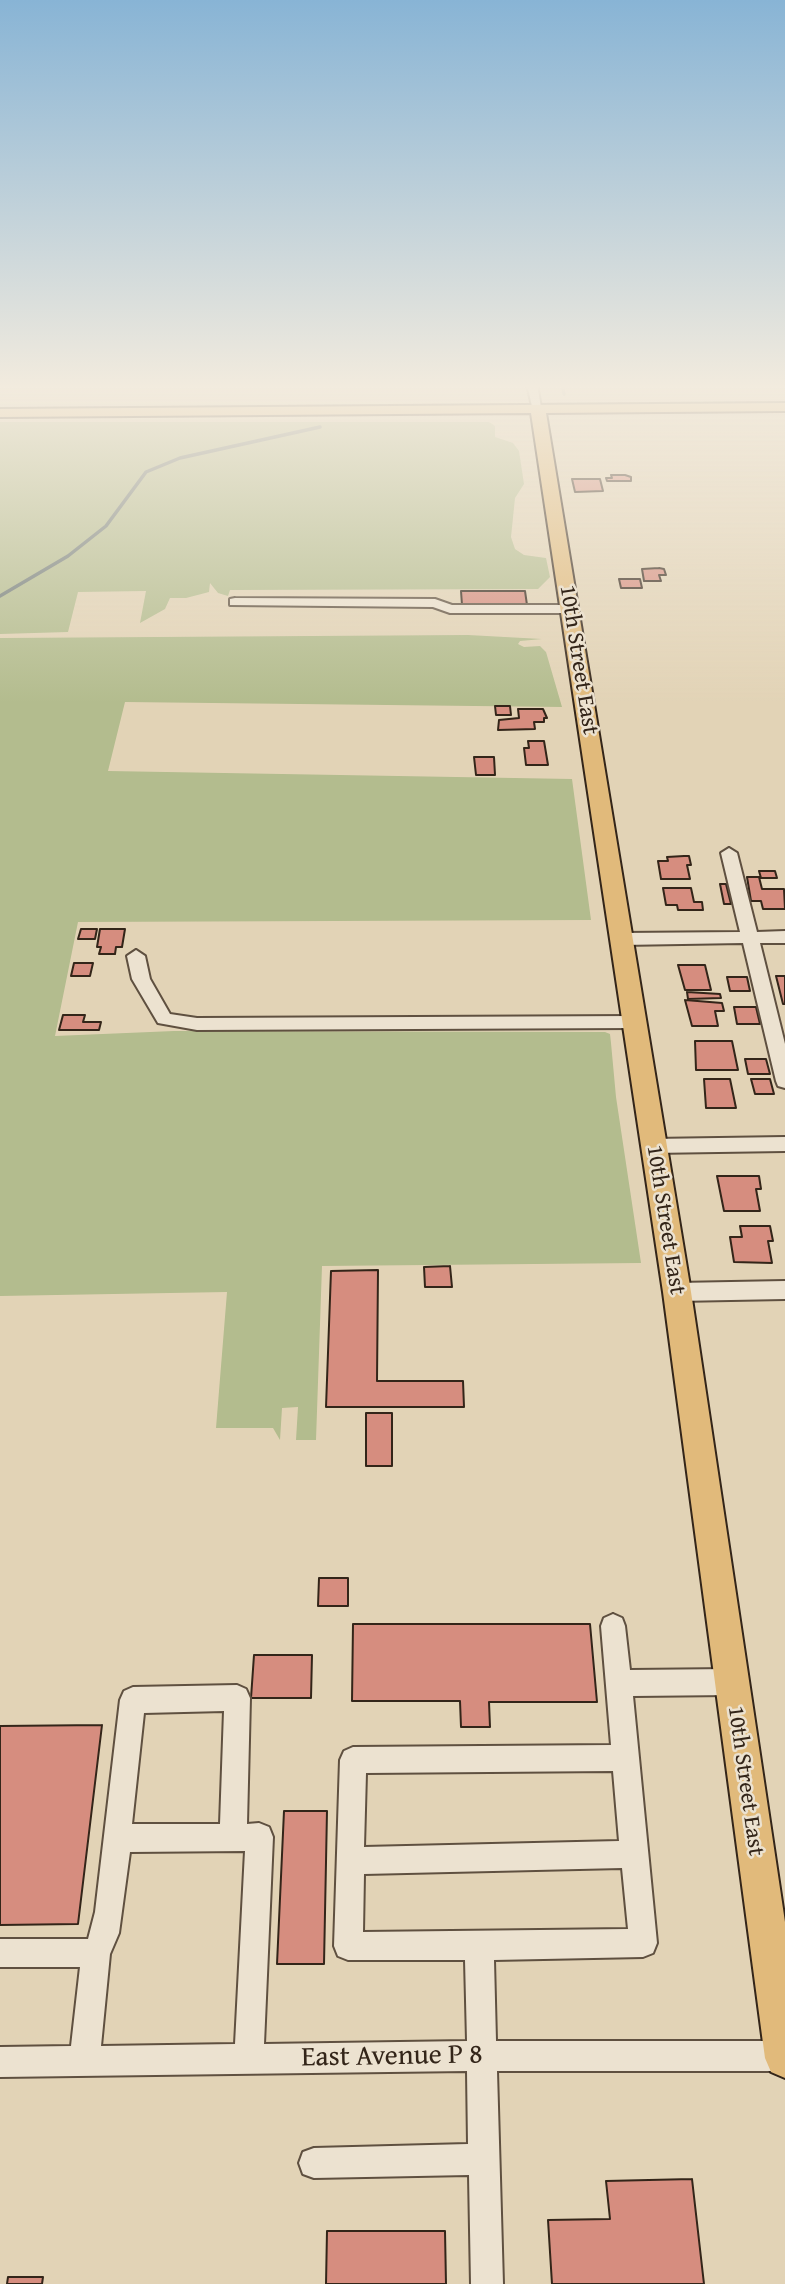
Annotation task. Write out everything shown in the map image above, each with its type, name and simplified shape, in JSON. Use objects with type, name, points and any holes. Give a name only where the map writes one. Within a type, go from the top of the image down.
[{"type":"main road","name":"10th Street East","points":[[550,491],[677,1292],[785,2057]]},
{"type":"street","points":[[235,602],[435,603],[450,609],[570,609]]},
{"type":"street","points":[[729,853],[785,1081]]},
{"type":"street","points":[[622,939],[785,937]]},
{"type":"street","points":[[136,956],[141,979],[157,1012],[164,1019],[186,1022],[634,1022]]},
{"type":"street","points":[[652,1146],[785,1144]]},
{"type":"street","points":[[677,1292],[785,1290]]},
{"type":"street","points":[[613,1626],[643,1943],[348,1946],[353,1760],[625,1758]]},
{"type":"street","points":[[619,1683],[731,1682]]},
{"type":"street","points":[[84,2062],[96,1953],[105,1933],[120,1838],[133,1700],[237,1698],[233,1837]]},
{"type":"street","points":[[120,1838],[259,1837],[250,2059]]},
{"type":"street","points":[[350,1861],[635,1854]]},
{"type":"street","points":[[478,1946],[487,2284]]},
{"type":"street","points":[[0,1953],[96,1953]]},
{"type":"street","name":"East Avenue P 8","points":[[0,2062],[481,2056],[785,2057]]},
{"type":"street","points":[[314,2163],[483,2159]]},
{"type":"green space","points":[[0,491],[520,491],[515,498],[511,537],[515,549],[524,555],[546,558],[550,577],[538,589],[230,590],[228,596],[218,593],[210,583],[209,592],[186,598],[170,598],[165,609],[140,623],[146,591],[78,592],[68,632],[0,634]]},
{"type":"green space","points":[[468,635],[542,639],[520,641],[518,644],[524,647],[540,646],[546,652],[562,707],[125,702],[108,771],[572,779],[591,920],[78,922],[55,1036],[174,1031],[605,1032],[610,1034],[616,1097],[641,1263],[322,1266],[316,1440],[296,1440],[298,1407],[282,1408],[280,1440],[273,1428],[216,1428],[227,1292],[0,1296],[0,638]]},
{"type":"building","points":[[642,569],[664,569],[666,575],[659,575],[661,581],[644,581]]},
{"type":"building","points":[[619,579],[640,579],[642,588],[621,588]]},
{"type":"building","points":[[461,591],[525,591],[527,605],[462,605]]},
{"type":"building","points":[[495,706],[510,706],[511,715],[496,715]]},
{"type":"building","points":[[518,709],[543,709],[547,718],[544,718],[544,722],[534,722],[535,729],[498,730],[499,720],[519,718]]},
{"type":"building","points":[[528,741],[544,741],[548,765],[526,765],[524,748],[529,748]]},
{"type":"building","points":[[474,757],[494,757],[495,775],[476,775]]},
{"type":"building","points":[[689,856],[691,865],[687,865],[690,879],[661,879],[658,861],[668,861],[667,857]]},
{"type":"building","points":[[759,871],[775,871],[777,878],[761,878]]},
{"type":"building","points":[[747,877],[759,877],[762,889],[784,889],[785,909],[763,909],[761,901],[751,901]]},
{"type":"building","points":[[720,884],[726,884],[731,904],[724,904]]},
{"type":"building","points":[[663,888],[691,888],[694,902],[702,902],[703,910],[678,910],[677,905],[666,905]]},
{"type":"building","points":[[81,929],[97,929],[95,939],[78,939]]},
{"type":"building","points":[[100,929],[125,929],[122,947],[116,947],[115,954],[99,954],[101,947],[97,947]]},
{"type":"building","points":[[74,963],[93,963],[90,976],[71,976]]},
{"type":"building","points":[[678,965],[705,965],[711,990],[685,990]]},
{"type":"building","points":[[776,976],[785,976],[785,1004],[783,1004]]},
{"type":"building","points":[[727,977],[747,977],[750,991],[730,991]]},
{"type":"building","points":[[687,992],[720,994],[721,998],[688,999]]},
{"type":"building","points":[[685,1000],[722,1003],[724,1011],[715,1011],[718,1026],[692,1026]]},
{"type":"building","points":[[734,1007],[756,1007],[760,1024],[737,1024]]},
{"type":"building","points":[[63,1015],[85,1015],[83,1022],[101,1022],[99,1030],[59,1030]]},
{"type":"building","points":[[695,1041],[732,1041],[738,1070],[696,1070]]},
{"type":"building","points":[[745,1059],[766,1059],[770,1074],[748,1074]]},
{"type":"building","points":[[704,1079],[730,1079],[736,1108],[706,1108]]},
{"type":"building","points":[[751,1079],[770,1079],[774,1094],[755,1094]]},
{"type":"building","points":[[717,1176],[759,1176],[761,1189],[756,1189],[760,1211],[724,1211]]},
{"type":"building","points":[[740,1226],[770,1226],[773,1241],[768,1241],[772,1263],[734,1262],[730,1237],[742,1237]]},
{"type":"building","points":[[450,1266],[452,1287],[425,1287],[424,1267]]},
{"type":"building","points":[[378,1270],[377,1381],[463,1381],[464,1407],[326,1407],[331,1271]]},
{"type":"building","points":[[366,1413],[392,1413],[392,1466],[366,1466]]},
{"type":"building","points":[[319,1578],[348,1578],[348,1606],[318,1606]]},
{"type":"building","points":[[353,1624],[590,1624],[597,1702],[489,1702],[490,1727],[461,1727],[460,1701],[352,1701]]},
{"type":"building","points":[[254,1655],[312,1655],[311,1698],[251,1698]]},
{"type":"building","points":[[102,1725],[78,1924],[0,1925],[0,1726]]},
{"type":"building","points":[[284,1811],[327,1811],[324,1964],[277,1964]]},
{"type":"building","points":[[692,2179],[704,2284],[552,2284],[548,2220],[610,2219],[606,2181]]},
{"type":"building","points":[[327,2231],[445,2231],[446,2284],[326,2284]]},
{"type":"building","points":[[8,2277],[43,2277],[42,2284],[7,2284]]},
{"type":"waterway","points":[[0,596],[68,556],[106,526],[132,491]]}]
